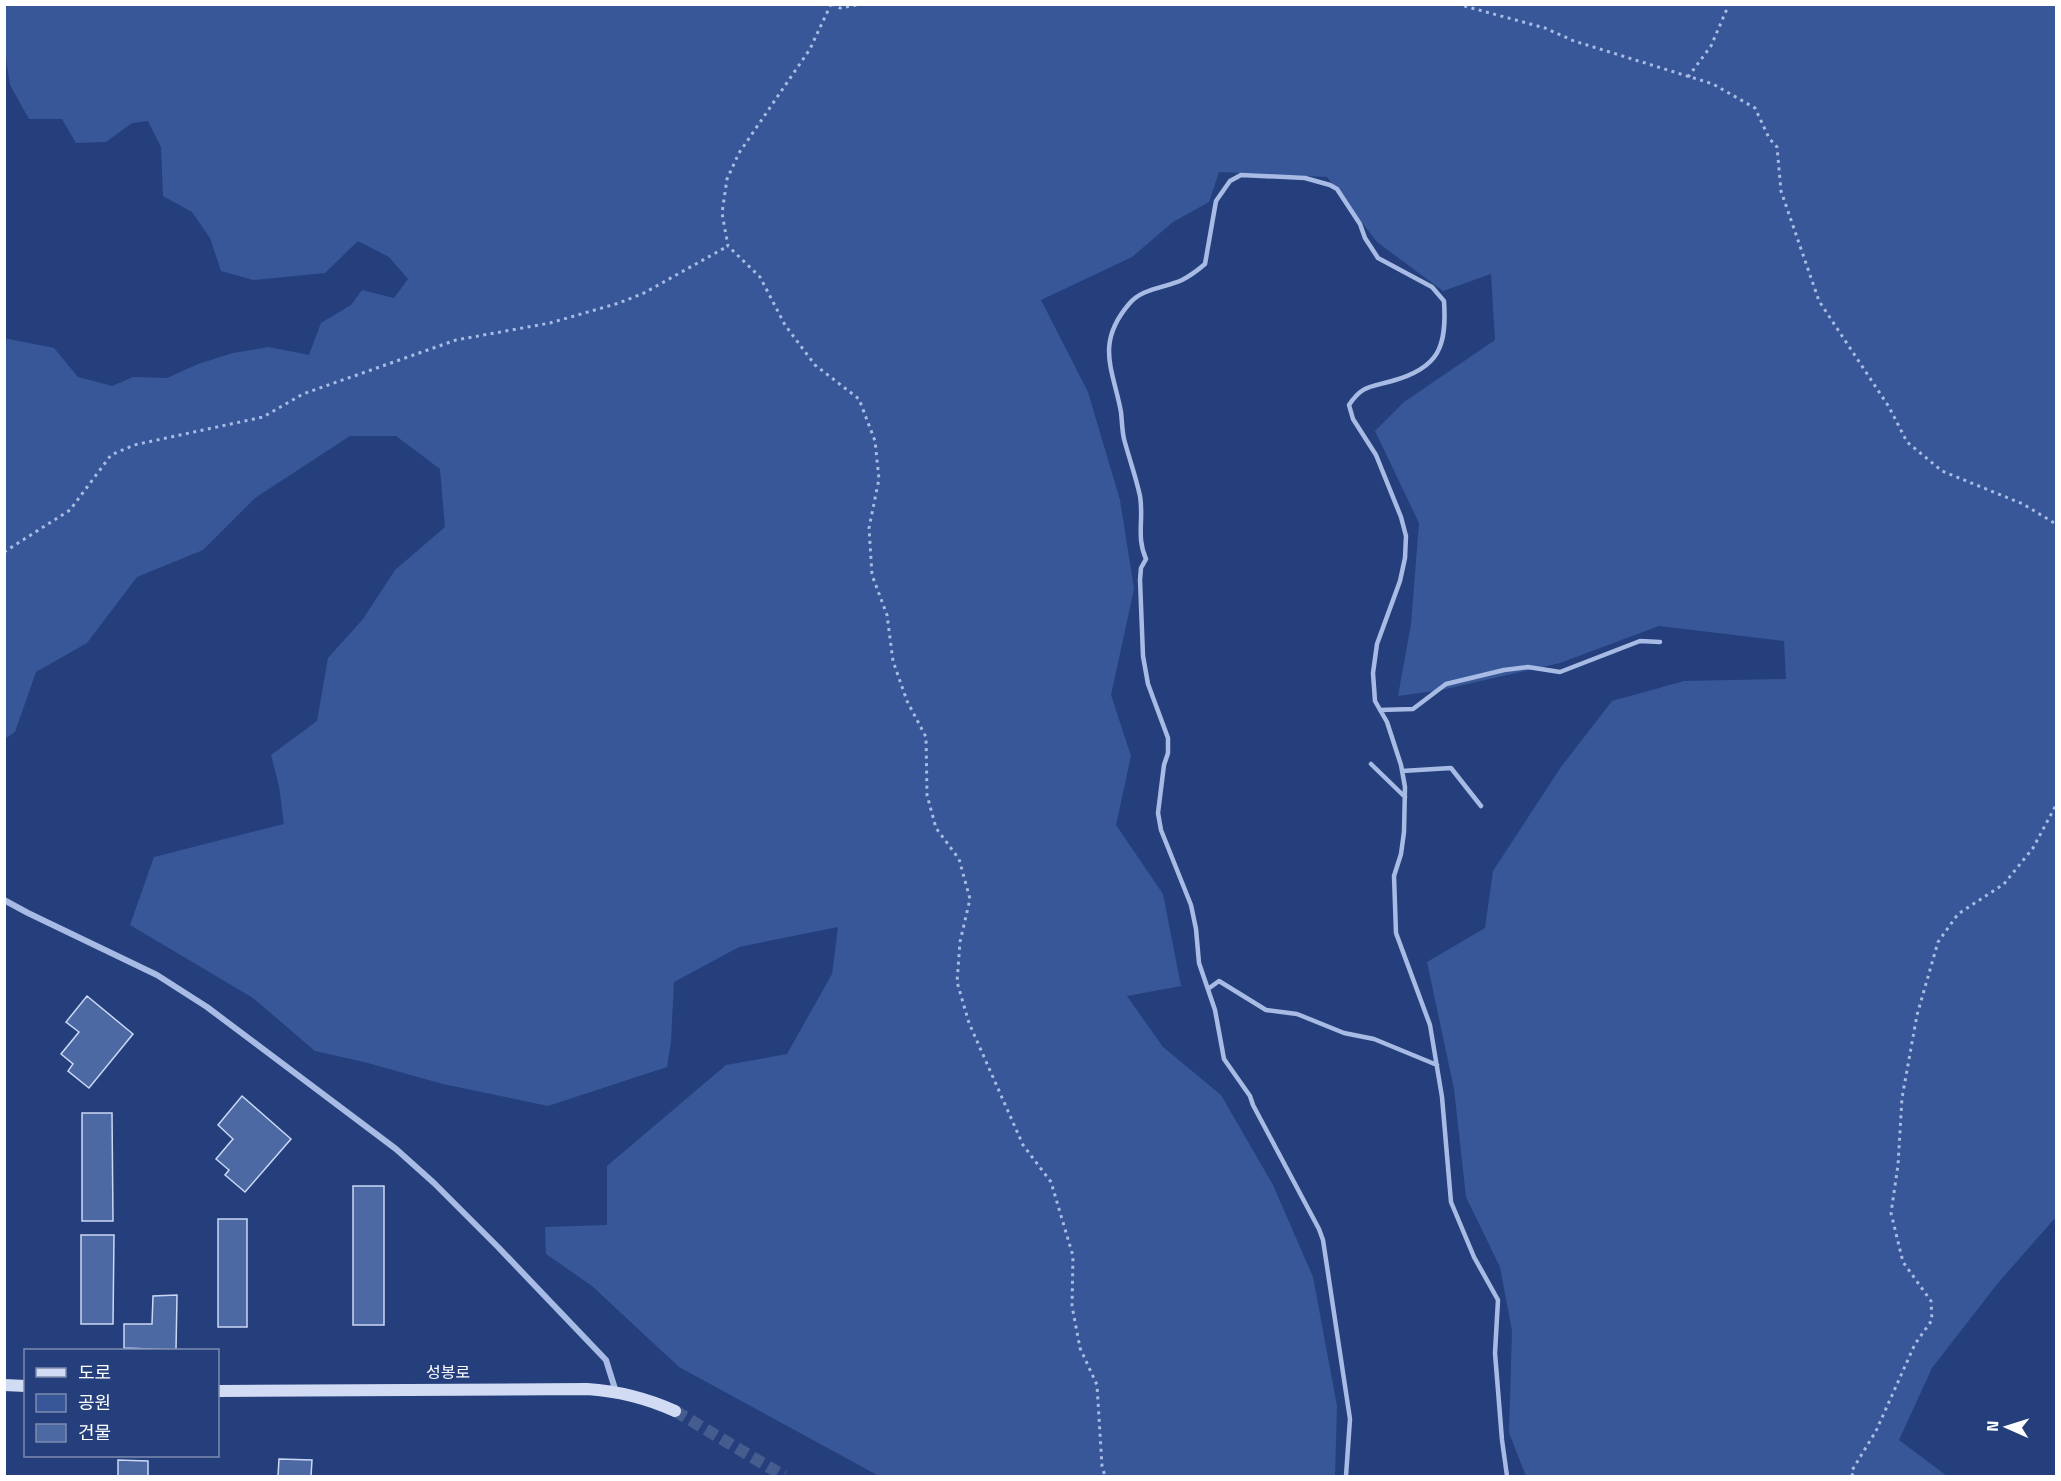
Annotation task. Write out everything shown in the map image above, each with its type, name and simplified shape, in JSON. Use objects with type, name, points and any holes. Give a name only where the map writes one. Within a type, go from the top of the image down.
[{"type":"street","points":[[4,900],[157,975],[207,1007],[396,1149],[490,1239],[606,1360],[616,1392]]},
{"type":"street","points":[[4,1385],[24,1386]]},
{"type":"street","name":"성봉로","points":[[219,1390],[540,1388],[616,1392],[652,1401],[675,1412]]},
{"type":"lane","points":[[1346,1476],[1350,1419],[1323,1240],[1250,1096],[1224,1059],[1215,1010],[1199,963],[1191,905],[1161,830],[1158,813],[1164,765],[1168,753],[1168,738],[1148,684],[1143,656],[1140,580],[1141,568],[1146,559],[1140,540],[1141,500],[1124,437],[1121,413],[1110,372],[1108,351],[1121,314],[1134,298],[1157,287],[1181,280],[1204,264],[1216,201],[1230,182],[1241,175],[1305,178],[1330,185],[1336,189],[1360,224],[1377,258],[1431,287],[1444,301],[1444,334],[1436,358],[1403,377],[1367,386],[1349,405],[1353,419],[1376,456],[1401,517],[1406,536],[1405,558],[1400,581],[1377,644],[1373,673],[1375,701],[1387,722],[1402,771],[1405,797],[1401,854],[1394,876],[1396,933],[1430,1025],[1442,1096],[1451,1202],[1474,1257],[1498,1300],[1495,1353],[1507,1476]]},
{"type":"lane","points":[[1380,710],[1413,709],[1446,684],[1495,672],[1528,667],[1560,672],[1640,641],[1660,642]]},
{"type":"lane","points":[[1371,764],[1405,797]]},
{"type":"lane","points":[[1402,771],[1451,768],[1481,806]]},
{"type":"lane","points":[[1208,989],[1219,981],[1266,1010],[1297,1014],[1344,1033],[1374,1039],[1437,1066]]},
{"type":"path","points":[[862,4],[840,8],[831,4],[810,49],[739,153],[727,179],[722,213],[728,246],[760,277],[785,325],[815,365],[859,399],[875,441],[879,479],[869,528],[872,575],[887,615],[893,661],[907,701],[926,737],[927,795],[936,828],[959,859],[970,899],[960,942],[957,982],[969,1023],[1023,1145],[1051,1182],[1072,1256],[1072,1306],[1080,1348],[1097,1385],[1102,1466],[1105,1476]]},
{"type":"path","points":[[1457,4],[1545,28],[1574,41],[1713,84],[1755,108],[1769,138],[1777,147],[1781,191],[1819,302],[1888,407],[1907,442],[1942,471],[2023,504],[2056,524]]},
{"type":"path","points":[[1688,77],[1712,46],[1729,4]]},
{"type":"path","points":[[4,552],[70,510],[111,455],[134,445],[263,417],[303,394],[456,340],[550,323],[619,303],[644,293],[728,246]]},
{"type":"path","points":[[1853,1476],[1851,1472],[1876,1431],[1915,1344],[1932,1320],[1931,1300],[1903,1262],[1891,1213],[1898,1165],[1902,1098],[1917,1015],[1938,942],[1958,914],[2004,884],[2034,848],[2056,805]]},
{"type":"green space","points":[[5,5],[2056,5],[2056,1217],[1998,1283],[1932,1368],[1899,1440],[1947,1476],[1526,1476],[1509,1433],[1512,1331],[1500,1267],[1466,1197],[1454,1089],[1427,962],[1485,928],[1493,871],[1561,767],[1612,701],[1684,681],[1786,679],[1784,641],[1659,626],[1560,663],[1441,690],[1398,696],[1411,624],[1419,523],[1375,431],[1404,402],[1495,340],[1491,274],[1443,291],[1377,242],[1327,177],[1219,172],[1209,202],[1173,222],[1132,257],[1041,300],[1088,392],[1120,500],[1134,589],[1111,695],[1131,756],[1116,825],[1163,894],[1181,986],[1127,996],[1163,1047],[1221,1095],[1273,1185],[1313,1277],[1337,1406],[1335,1476],[879,1476],[679,1367],[592,1286],[546,1254],[545,1227],[607,1225],[607,1166],[726,1065],[787,1054],[832,974],[838,927],[739,947],[674,982],[671,1042],[667,1067],[548,1106],[443,1084],[315,1051],[253,998],[130,925],[154,857],[284,824],[279,786],[271,755],[317,721],[328,658],[363,619],[395,570],[445,527],[440,469],[396,436],[350,436],[255,498],[203,550],[137,577],[87,643],[36,672],[15,732],[5,739],[4,338],[54,348],[78,377],[112,386],[133,377],[167,378],[198,364],[233,353],[269,347],[309,355],[321,323],[351,305],[362,290],[394,298],[408,279],[389,257],[358,241],[325,273],[253,280],[221,271],[210,238],[192,212],[163,196],[161,147],[148,121],[132,123],[106,142],[76,143],[62,119],[29,119],[10,85],[5,53]]},
{"type":"building","points":[[87,996],[133,1034],[89,1088],[68,1071],[73,1064],[61,1054],[79,1032],[66,1022]]},
{"type":"building","points":[[242,1096],[291,1139],[245,1192],[225,1175],[229,1170],[216,1159],[233,1139],[218,1125]]},
{"type":"building","points":[[82,1113],[112,1113],[113,1221],[82,1221]]},
{"type":"building","points":[[353,1186],[384,1186],[384,1325],[353,1325]]},
{"type":"building","points":[[218,1219],[247,1219],[247,1327],[218,1327]]},
{"type":"building","points":[[81,1235],[114,1235],[113,1324],[81,1324]]},
{"type":"building","points":[[177,1295],[176,1349],[124,1348],[124,1324],[152,1324],[153,1296]]},
{"type":"building","points":[[279,1459],[312,1460],[311,1476],[278,1476]]},
{"type":"building","points":[[118,1460],[148,1461],[148,1476],[118,1476]]},
{"type":"tunnel","points":[[675,1411],[784,1476]]}]
